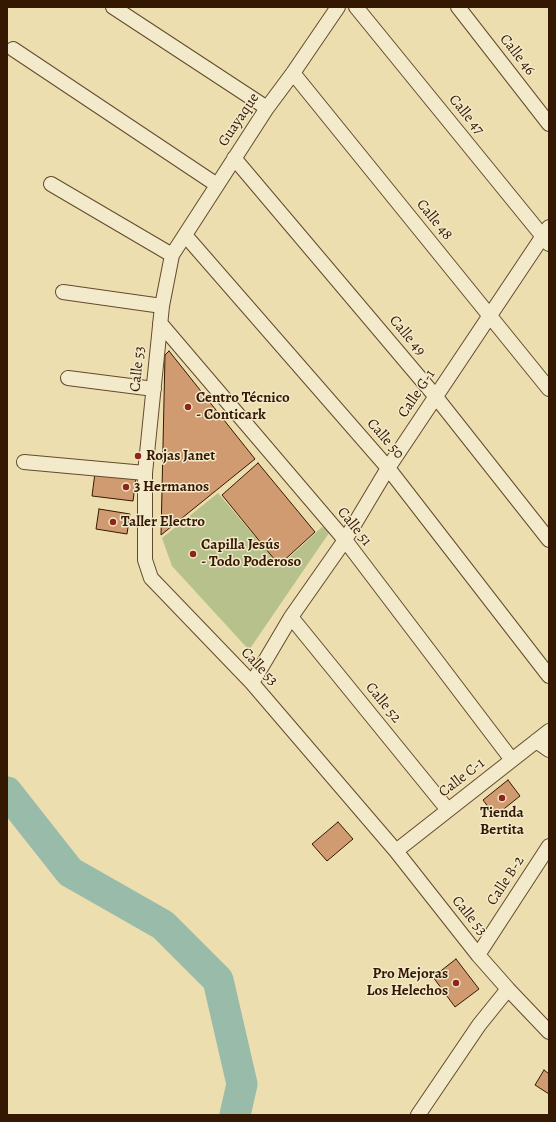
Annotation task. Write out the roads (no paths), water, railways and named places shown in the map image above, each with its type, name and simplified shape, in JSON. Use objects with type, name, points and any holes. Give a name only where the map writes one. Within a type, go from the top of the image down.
[{"type":"street","points":[[114,7],[267,108]]},
{"type":"street","name":"Guayaque","points":[[172,255],[267,108],[338,7]]},
{"type":"street","name":"Calle 47","points":[[356,7],[547,236]]},
{"type":"street","name":"Calle 46","points":[[458,7],[549,124]]},
{"type":"street","points":[[13,49],[217,185]]},
{"type":"street","name":"Calle 48","points":[[293,73],[549,389]]},
{"type":"street","name":"Calle 49","points":[[234,158],[436,397],[549,540]]},
{"type":"street","points":[[51,184],[172,255]]},
{"type":"street","name":"Calle 50","points":[[185,235],[388,468],[549,676]]},
{"type":"street","name":"Calle G-1","points":[[252,683],[291,617],[344,540],[388,468],[490,316],[547,236]]},
{"type":"street","name":"Calle 53","points":[[172,255],[162,306],[145,473],[145,560],[151,578],[252,683],[396,851],[478,955],[549,1032]]},
{"type":"street","points":[[63,292],[162,306]]},
{"type":"street","name":"Calle 51","points":[[160,323],[344,540],[512,760]]},
{"type":"street","points":[[68,378],[154,389]]},
{"type":"street","points":[[24,462],[145,473]]},
{"type":"street","name":"Calle 52","points":[[291,617],[448,810]]},
{"type":"street","name":"Calle C-1","points":[[396,851],[549,731]]},
{"type":"street","points":[[536,741],[549,750]]},
{"type":"street","name":"Calle B-2","points":[[478,955],[549,846]]},
{"type":"street","points":[[418,1115],[480,1025],[508,989]]},
{"type":"waterway","points":[[7,792],[70,872],[163,925],[218,980],[242,1084],[235,1115]]},
{"type":"place","name":"Centro Técnico - Conticark","points":[[188,407]]},
{"type":"place","name":"Rojas Janet","points":[[138,456]]},
{"type":"place","name":"3 Hermanos","points":[[126,487]]},
{"type":"place","name":"Taller Electro","points":[[113,522]]},
{"type":"place","name":"Capilla Jesús - Todo Poderoso","points":[[193,554]]},
{"type":"place","name":"Tienda Bertita","points":[[502,798]]},
{"type":"place","name":"Pro Mejoras Los Helechos","points":[[456,983]]}]
